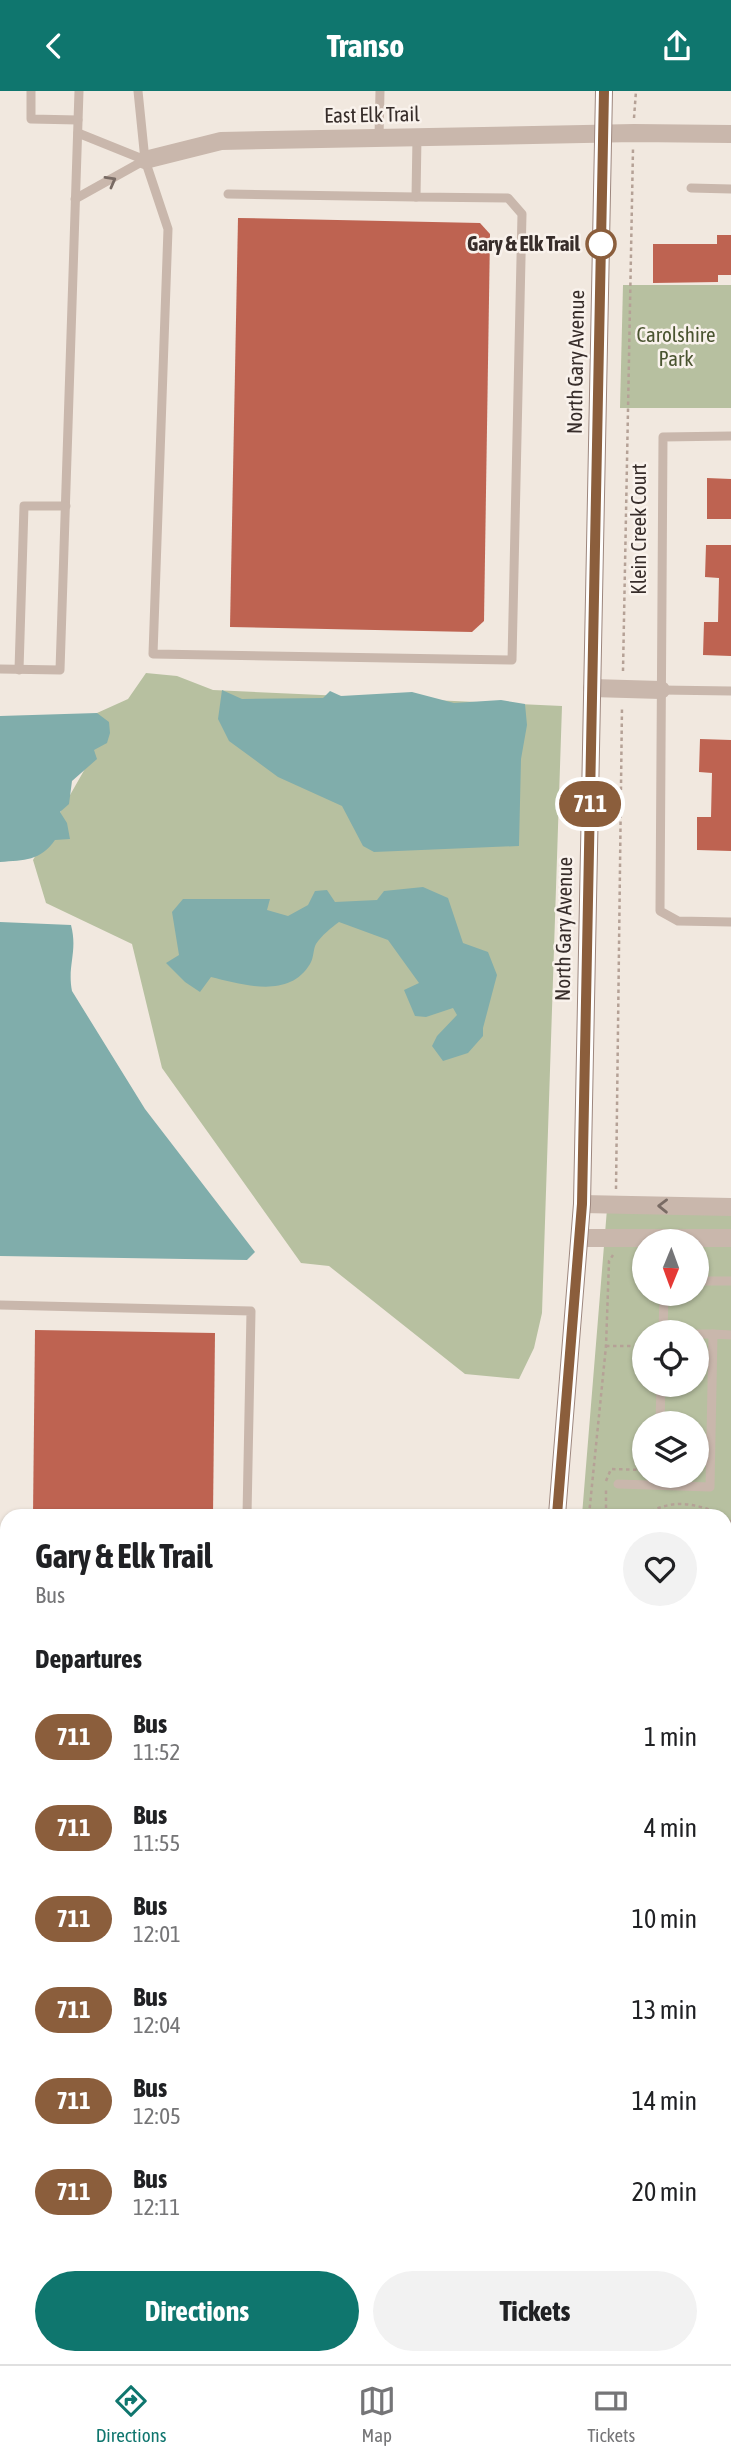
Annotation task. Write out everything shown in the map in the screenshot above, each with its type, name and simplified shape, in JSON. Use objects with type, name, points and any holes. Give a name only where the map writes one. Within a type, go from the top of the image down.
[{"type":"street","name":"North Gary Avenue","points":[[557,1509],[582,1204],[604,91]]},
{"type":"street","name":"East Elk Trail","points":[[145,160],[221,141],[731,134]]},
{"type":"street","points":[[592,688],[661,690]]},
{"type":"street","points":[[582,1204],[731,1207]]},
{"type":"street","points":[[580,1238],[731,1238]]},
{"type":"lane","points":[[32,91],[31,119],[78,120]]},
{"type":"lane","points":[[0,669],[60,670],[79,91]]},
{"type":"lane","points":[[138,91],[145,160],[168,229],[153,654],[512,660],[522,214],[508,198],[228,194]]},
{"type":"lane","points":[[379,137],[380,91]]},
{"type":"lane","points":[[78,133],[145,160]]},
{"type":"lane","points":[[416,197],[417,137]]},
{"type":"lane","points":[[75,199],[145,160]]},
{"type":"lane","points":[[691,188],[731,189]]},
{"type":"lane","name":"Klein Creek Court","points":[[731,436],[663,437],[660,911],[678,921],[731,922]]},
{"type":"lane","points":[[19,670],[24,506],[66,506]]},
{"type":"lane","points":[[661,690],[731,691]]},
{"type":"lane","points":[[709,1280],[731,1281]]},
{"type":"lane","points":[[0,1305],[251,1311],[247,1509]]},
{"type":"lane","points":[[709,1334],[731,1335]]},
{"type":"lane","points":[[709,1487],[713,1334]]},
{"type":"lane","points":[[618,1484],[632,1483]]},
{"type":"path","points":[[635,103],[636,91]]},
{"type":"path","points":[[623,674],[633,175]]},
{"type":"path","points":[[615,1190],[622,704]]},
{"type":"path","points":[[590,1509],[606,1346],[609,1262],[613,1249]]},
{"type":"path","points":[[606,1346],[632,1346]]},
{"type":"path","points":[[611,1469],[632,1470]]},
{"type":"path","points":[[606,1485],[606,1509]]},
{"type":"path","points":[[658,1509],[672,1503],[709,1509]]},
{"type":"green space","name":"Carolshire Park","points":[[623,285],[731,285],[731,408],[620,408]]},
{"type":"green space","points":[[146,673],[177,676],[213,690],[562,706],[542,1313],[534,1348],[519,1379],[465,1374],[329,1266],[301,1263],[162,1068],[132,944],[46,903],[33,860],[86,767],[97,713],[128,699]]},
{"type":"green space","points":[[607,1209],[731,1212],[731,1509],[582,1509]]},
{"type":"water","points":[[222,690],[242,699],[323,698],[330,691],[341,696],[412,692],[454,703],[501,700],[525,704],[527,725],[521,759],[519,846],[374,852],[363,846],[342,806],[278,777],[229,741],[218,719]]},
{"type":"water","points":[[97,713],[109,722],[110,733],[107,743],[94,750],[97,759],[72,781],[69,804],[60,812],[67,823],[70,839],[55,840],[38,856],[0,862],[0,716]]},
{"type":"water","points":[[423,887],[448,898],[463,943],[488,952],[497,975],[483,1036],[468,1053],[443,1061],[432,1046],[437,1036],[457,1015],[453,1008],[426,1017],[415,1016],[404,990],[419,983],[388,940],[339,922],[318,941],[311,962],[301,975],[278,986],[251,986],[211,977],[200,992],[185,982],[166,963],[179,955],[172,912],[183,899],[270,899],[267,910],[288,916],[308,905],[315,891],[327,890],[335,902],[377,900],[384,891]]},
{"type":"water","points":[[0,922],[71,925],[72,991],[145,1109],[255,1252],[247,1260],[0,1256]]},
{"type":"building","points":[[238,218],[480,223],[490,234],[484,621],[472,632],[230,627]]},
{"type":"building","points":[[717,235],[731,235],[731,275],[718,275],[718,282],[653,283],[653,244],[717,244]]},
{"type":"building","points":[[707,478],[731,479],[731,519],[707,519]]},
{"type":"building","points":[[706,545],[731,545],[731,656],[703,655],[704,622],[718,622],[719,578],[705,577]]},
{"type":"building","points":[[700,739],[731,740],[731,851],[697,850],[697,817],[711,817],[712,773],[699,772]]},
{"type":"building","points":[[35,1330],[215,1333],[213,1509],[33,1509]]},
{"type":"bus line","name":"711","points":[[558,1509],[573,1349],[582,1204],[604,91]]},
{"type":"place","name":"Gary & Elk Trail","points":[[601,244]]}]
